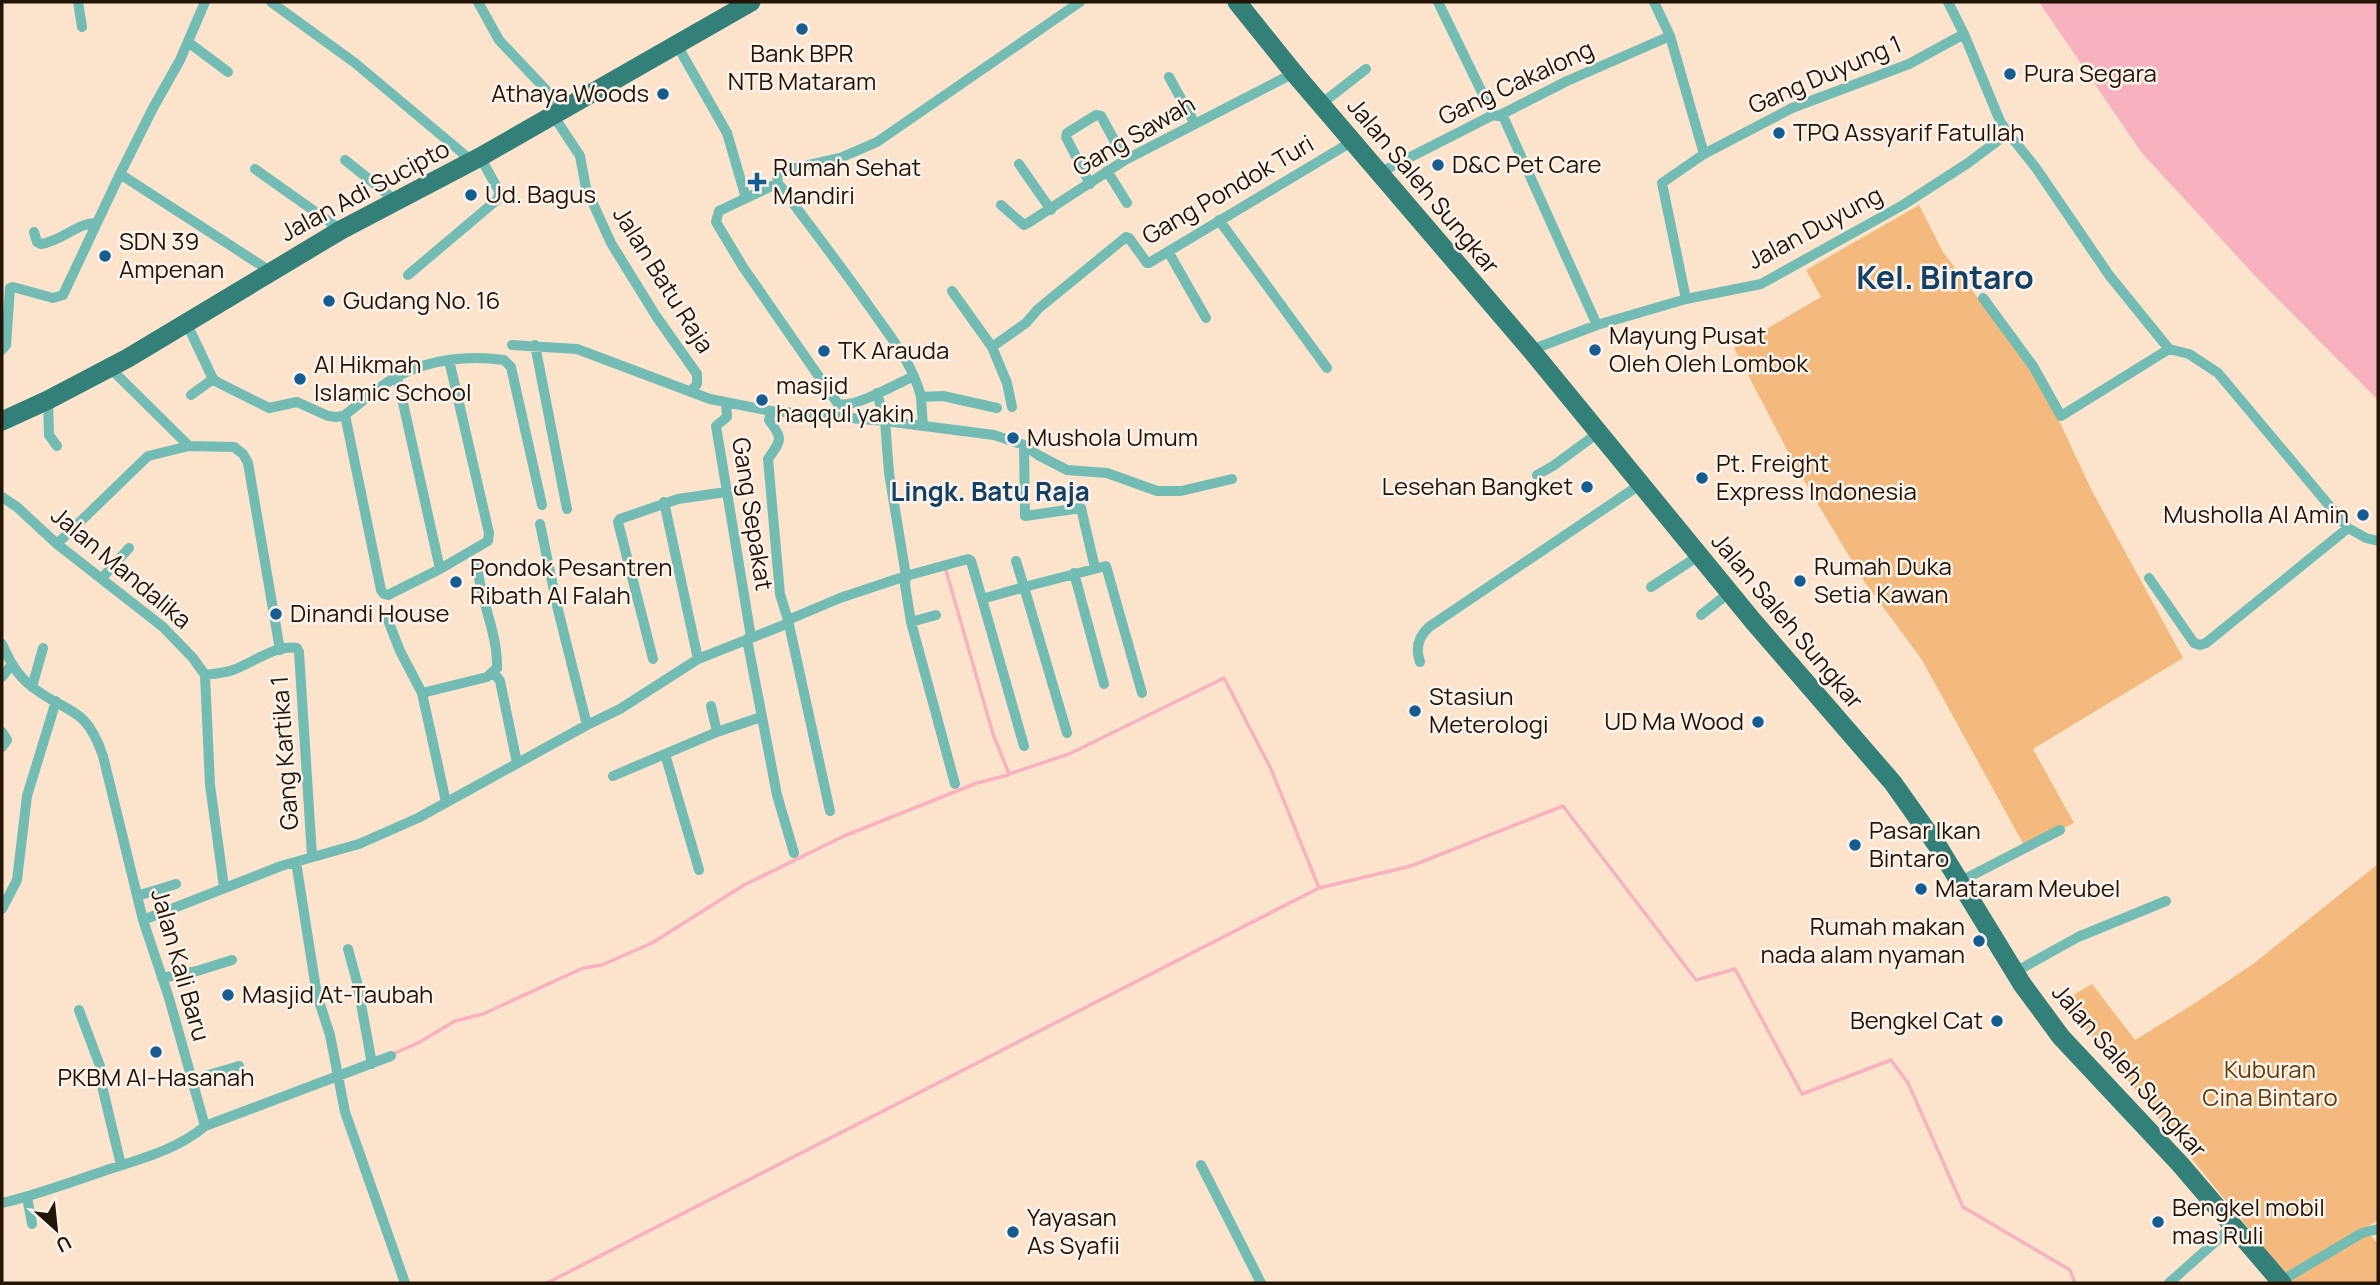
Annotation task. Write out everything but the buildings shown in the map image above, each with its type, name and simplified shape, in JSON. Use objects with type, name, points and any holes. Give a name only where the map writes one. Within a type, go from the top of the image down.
[{"type":"highway","name":"Jalan Adi Sucipto","points":[[2,421],[110,368],[341,230],[476,159],[751,2]]},
{"type":"highway","name":"Jalan Saleh Sungkar","points":[[1237,2],[1294,73],[1531,351],[1730,593],[1893,783],[1939,848],[2015,972],[2061,1037],[2180,1164],[2281,1282]]},
{"type":"street","points":[[78,2],[82,27]]},
{"type":"street","points":[[2,350],[6,345],[8,290],[13,287],[59,298],[63,295],[120,174],[188,42],[205,2]]},
{"type":"street","points":[[271,2],[355,63],[476,159],[499,191],[498,200],[408,275]]},
{"type":"street","points":[[478,2],[499,40],[559,112]]},
{"type":"street","points":[[923,426],[921,397],[914,376],[867,303],[778,183],[777,175],[782,171],[839,158],[877,142],[1080,2]]},
{"type":"street","points":[[1438,2],[1536,186],[1538,198],[1597,325]]},
{"type":"street","points":[[1654,2],[1670,36],[1704,154]]},
{"type":"street","points":[[1948,2],[2000,121],[2036,168],[2109,275],[2169,349],[2189,354],[2218,373],[2348,528],[2365,538],[2378,541]]},
{"type":"street","name":"Gang Duyung 1","points":[[1686,299],[1662,183],[1704,154],[1792,108],[1909,64],[1964,34]]},
{"type":"street","name":"Gang Cakalong","points":[[1381,172],[1567,81],[1670,36]]},
{"type":"street","points":[[188,42],[228,72]]},
{"type":"street","points":[[677,45],[727,133],[746,198]]},
{"type":"street","points":[[1321,104],[1366,69]]},
{"type":"street","name":"Gang Sawah","points":[[1001,205],[1024,225],[1125,160],[1294,73]]},
{"type":"street","points":[[1169,77],[1195,124]]},
{"type":"street","name":"Jalan Batu Raja","points":[[559,112],[580,156],[586,188],[611,243],[656,316],[697,374],[697,384],[691,391]]},
{"type":"street","points":[[1090,184],[1066,136],[1067,133],[1096,115],[1101,116],[1125,160]]},
{"type":"street","name":"Jalan Duyung","points":[[1531,351],[1597,325],[1686,299],[1760,284],[1903,205],[2008,133]]},
{"type":"street","name":"Gang Pondok Turi","points":[[992,347],[1026,323],[1038,309],[1126,237],[1147,263],[1169,253],[1219,220],[1353,141]]},
{"type":"street","points":[[345,160],[396,201]]},
{"type":"street","points":[[1019,164],[1051,210]]},
{"type":"street","points":[[255,169],[341,230]]},
{"type":"street","points":[[1107,171],[1127,203]]},
{"type":"street","points":[[120,174],[271,271]]},
{"type":"street","points":[[778,183],[719,211],[715,216],[716,222],[743,267],[838,404],[847,405],[914,376]]},
{"type":"street","points":[[1219,220],[1327,368]]},
{"type":"street","points":[[34,232],[37,242],[41,244],[59,240],[86,224],[97,223]]},
{"type":"street","points":[[1169,253],[1206,318]]},
{"type":"street","points":[[952,291],[992,347],[1007,383],[1012,407]]},
{"type":"street","points":[[1983,298],[2033,366],[2061,416],[2169,349]]},
{"type":"street","points":[[186,322],[214,379],[269,408],[297,402],[328,416],[345,415],[397,376],[429,364],[491,358],[508,362],[542,505]]},
{"type":"street","points":[[512,345],[577,349],[726,403],[771,411],[886,421],[993,435],[1024,445],[1067,470],[1107,473],[1157,491],[1181,491],[1232,479]]},
{"type":"street","points":[[534,345],[567,509]]},
{"type":"street","points":[[345,415],[381,590],[388,595],[488,541],[489,533],[449,360]]},
{"type":"street","points":[[110,368],[189,446]]},
{"type":"street","points":[[397,376],[440,569]]},
{"type":"street","points":[[191,395],[214,379]]},
{"type":"street","points":[[877,393],[886,421],[889,472],[911,622],[955,783]]},
{"type":"street","points":[[921,397],[943,396],[997,408]]},
{"type":"street","points":[[48,400],[49,435],[57,446]]},
{"type":"street","name":"Gang Sepakat","points":[[726,403],[727,417],[716,426],[761,717],[777,795],[794,853]]},
{"type":"street","points":[[771,411],[769,420],[779,433],[780,442],[768,459],[780,594],[789,621],[830,811]]},
{"type":"street","points":[[1536,475],[1598,433]]},
{"type":"street","points":[[1024,445],[1025,516],[1080,508],[1095,568]]},
{"type":"street","points":[[57,544],[141,460],[164,451],[189,446],[234,447],[243,454],[248,463],[281,650],[229,671],[205,675],[210,785],[224,887]]},
{"type":"street","points":[[1420,662],[1420,637],[1429,627],[1641,484]]},
{"type":"street","points":[[653,659],[618,522],[623,517],[664,502],[726,492]]},
{"type":"street","name":"Jalan Mandalika","points":[[2,497],[163,627],[193,658],[205,675]]},
{"type":"street","points":[[664,502],[698,660]]},
{"type":"street","points":[[540,524],[587,725]]},
{"type":"street","points":[[2149,578],[2194,643],[2200,645],[2206,643],[2348,528]]},
{"type":"street","points":[[102,578],[129,548]]},
{"type":"street","points":[[1651,587],[1700,555]]},
{"type":"street","points":[[143,920],[224,887],[312,856],[359,844],[446,802],[621,709],[698,660],[840,598],[968,559],[1024,746]]},
{"type":"street","points":[[1016,561],[1067,733]]},
{"type":"street","points":[[422,693],[487,677],[497,663],[477,563]]},
{"type":"street","points":[[982,600],[1106,566],[1142,693]]},
{"type":"street","points":[[1074,573],[1104,684]]},
{"type":"street","points":[[1701,615],[1730,593]]},
{"type":"street","points":[[386,615],[407,667],[422,693],[446,802]]},
{"type":"street","points":[[911,622],[936,615]]},
{"type":"street","name":"Jalan Kali Baru","points":[[2,644],[12,664],[32,687],[82,717],[96,736],[143,920],[205,1126]]},
{"type":"street","name":"Gang Kartika 1","points":[[281,650],[293,646],[297,648],[312,856]]},
{"type":"street","points":[[32,687],[43,648]]},
{"type":"street","points":[[2,677],[12,664]]},
{"type":"street","points":[[493,672],[500,681],[517,763]]},
{"type":"street","points":[[2,909],[21,867],[27,796],[56,701]]},
{"type":"street","points":[[711,706],[717,732]]},
{"type":"street","points":[[613,776],[717,732],[761,717]]},
{"type":"street","points":[[2,732],[7,740],[2,747]]},
{"type":"street","points":[[665,754],[699,870]]},
{"type":"street","points":[[1959,882],[2060,830]]},
{"type":"street","points":[[296,862],[317,995],[330,1035],[345,1112],[405,1283]]},
{"type":"street","points":[[137,896],[176,884]]},
{"type":"street","points":[[2015,972],[2078,937],[2166,901]]},
{"type":"street","points":[[348,949],[372,1064]]},
{"type":"street","points":[[162,978],[232,960]]},
{"type":"street","points":[[79,1010],[100,1066],[105,1101],[121,1165]]},
{"type":"street","points":[[2,1203],[27,1197],[170,1147],[193,1136],[205,1126],[390,1056]]},
{"type":"street","points":[[192,1080],[239,1066]]},
{"type":"street","points":[[1201,1165],[1261,1283]]},
{"type":"street","points":[[27,1197],[32,1224]]},
{"type":"street","points":[[2169,1283],[2233,1226]]},
{"type":"street","points":[[2281,1282],[2362,1233],[2378,1229]]},
{"type":"green space","points":[[1919,205],[1943,252],[2024,359],[2053,408],[2092,491],[2183,658],[2033,749],[2074,823],[2025,847],[1922,660],[1864,581],[1797,469],[1734,348],[1821,297],[1806,270]]},
{"type":"green space","name":"Kuburan Cina Bintaro","points":[[2378,864],[2378,1220],[2365,1229],[2378,1244],[2378,1283],[2293,1283],[2063,1001],[2092,984],[2135,1040],[2253,964]]},
{"type":"shaded area","points":[[2039,2],[2378,2],[2378,400],[2257,278],[2141,152]]},
{"type":"waterway","points":[[945,567],[993,734],[1009,774],[1069,754],[1224,678],[1271,769],[1319,888]]},
{"type":"waterway","points":[[395,1053],[455,1021],[483,1014],[583,968],[602,965],[652,943],[744,885],[844,836],[977,783],[1008,775]]},
{"type":"waterway","points":[[547,1283],[1319,888],[1411,866],[1563,806],[1696,980],[1735,969],[1802,1094],[1891,1060],[1908,1083],[1963,1207],[2070,1270],[2075,1283]]},
{"type":"place","name":"Bank BPR NTB Mataram","points":[[802,29]]},
{"type":"place","name":"Pura Segara","points":[[2010,74]]},
{"type":"place","name":"Athaya Woods","points":[[663,94]]},
{"type":"place","name":"TPQ Assyarif Fatullah","points":[[1779,133]]},
{"type":"place","name":"D&C Pet Care","points":[[1438,165]]},
{"type":"place","name":"Rumah Sehat Mandiri","points":[[757,182]]},
{"type":"place","name":"Ud. Bagus","points":[[471,195]]},
{"type":"place","name":"SDN 39 Ampenan","points":[[105,256]]},
{"type":"place","name":"Gudang No. 16","points":[[329,301]]},
{"type":"place","name":"Mayung Pusat Oleh Oleh Lombok","points":[[1595,350]]},
{"type":"place","name":"TK Arauda","points":[[824,351]]},
{"type":"place","name":"Al Hikmah Islamic School","points":[[300,379]]},
{"type":"place","name":"masjid haqqul yakin","points":[[762,400]]},
{"type":"place","name":"Mushola Umum","points":[[1013,438]]},
{"type":"place","name":"Pt. Freight Express Indonesia","points":[[1702,478]]},
{"type":"place","name":"Lesehan Bangket","points":[[1587,487]]},
{"type":"place","name":"Musholla Al Amin","points":[[2363,515]]},
{"type":"place","name":"Rumah Duka Setia Kawan","points":[[1800,581]]},
{"type":"place","name":"Pondok Pesantren Ribath Al Falah","points":[[456,582]]},
{"type":"place","name":"Dinandi House","points":[[276,614]]},
{"type":"place","name":"Stasiun Meterologi","points":[[1415,711]]},
{"type":"place","name":"UD Ma Wood","points":[[1758,722]]},
{"type":"place","name":"Pasar Ikan Bintaro","points":[[1855,845]]},
{"type":"place","name":"Mataram Meubel","points":[[1921,889]]},
{"type":"place","name":"Rumah makan nada alam nyaman","points":[[1979,941]]},
{"type":"place","name":"Masjid At-Taubah","points":[[228,995]]},
{"type":"place","name":"Bengkel Cat","points":[[1997,1021]]},
{"type":"place","name":"PKBM Al-Hasanah","points":[[156,1052]]},
{"type":"place","name":"Bengkel mobil mas Ruli","points":[[2158,1222]]},
{"type":"place","name":"Yayasan As Syafii","points":[[1013,1232]]},
{"type":"district","name":"Kel. Bintaro","points":[[1945,278]]},
{"type":"district","name":"Lingk. Batu Raja","points":[[990,492]]}]
